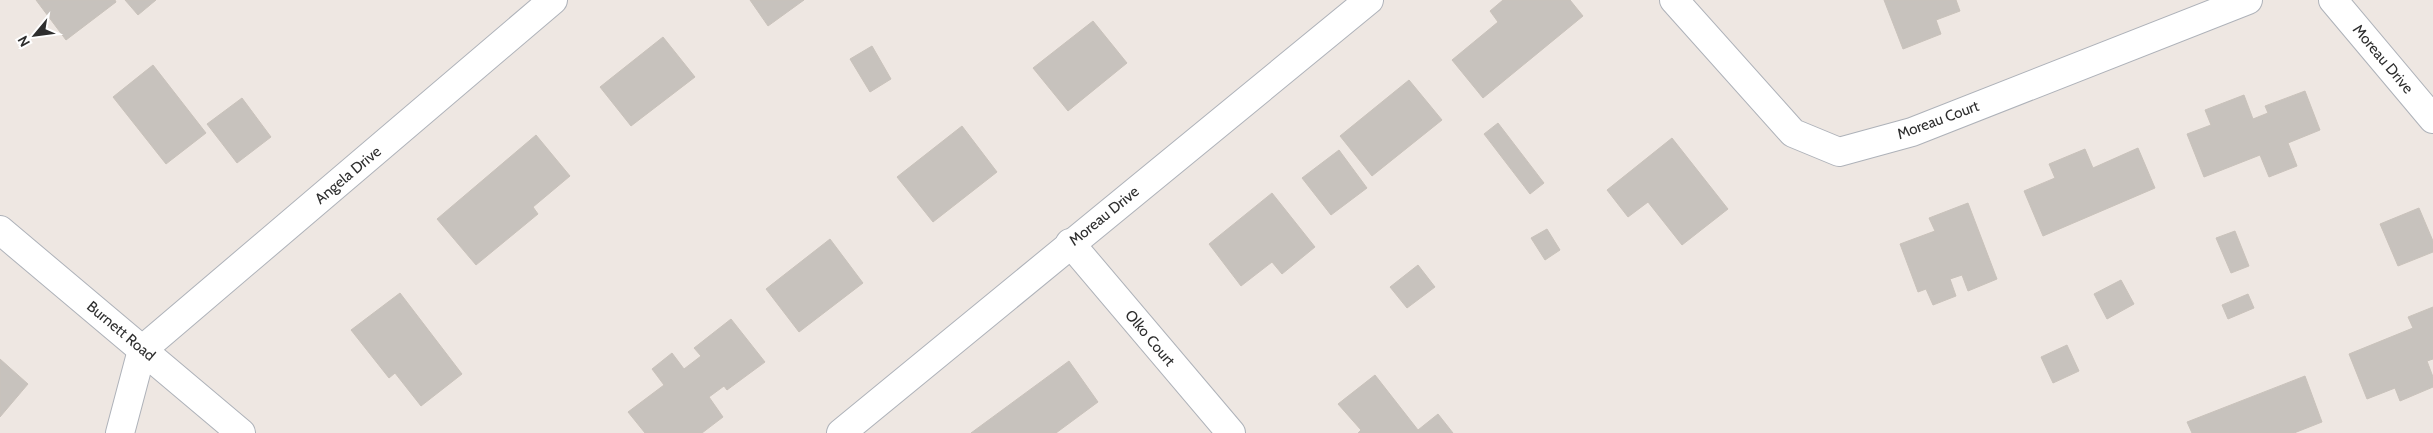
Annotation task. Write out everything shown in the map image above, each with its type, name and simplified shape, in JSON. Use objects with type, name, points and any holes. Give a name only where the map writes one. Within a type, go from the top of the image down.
[{"type":"street","name":"Angela Drive","points":[[142,350],[554,0]]},
{"type":"street","name":"Moreau Drive","points":[[841,433],[1070,243],[1369,0]]},
{"type":"street","name":"Moreau Court","points":[[1674,0],[1793,133],[1839,152],[1912,132],[2248,0]]},
{"type":"street","name":"Moreau Drive","points":[[2333,0],[2433,119]]},
{"type":"street","name":"Burnett Road","points":[[0,230],[241,433]]},
{"type":"street","name":"Olko Court","points":[[1070,243],[1231,433]]},
{"type":"street","points":[[120,433],[142,350]]},
{"type":"building","points":[[36,0],[115,0],[116,2],[66,40]]},
{"type":"building","points":[[125,0],[156,0],[138,15]]},
{"type":"building","points":[[750,0],[804,0],[768,26]]},
{"type":"building","points":[[1503,0],[1570,0],[1583,16],[1483,98],[1452,60],[1498,22],[1490,11]]},
{"type":"building","points":[[1884,0],[1956,0],[1960,11],[1936,20],[1941,34],[1903,49]]},
{"type":"building","points":[[1093,21],[1127,63],[1068,111],[1033,68]]},
{"type":"building","points":[[663,37],[695,77],[631,126],[600,87]]},
{"type":"building","points":[[872,46],[891,79],[870,92],[850,59]]},
{"type":"building","points":[[153,65],[206,133],[166,164],[113,97]]},
{"type":"building","points":[[1409,80],[1442,120],[1372,176],[1340,136]]},
{"type":"building","points":[[2305,91],[2320,130],[2288,143],[2297,166],[2269,177],[2260,155],[2204,177],[2187,134],[2211,125],[2205,110],[2244,95],[2253,119],[2268,113],[2265,106]]},
{"type":"building","points":[[242,98],[271,137],[237,163],[207,124]]},
{"type":"building","points":[[1498,123],[1544,183],[1530,194],[1484,134]]},
{"type":"building","points":[[962,126],[997,172],[933,222],[897,177]]},
{"type":"building","points":[[536,135],[570,176],[533,207],[538,214],[476,265],[437,219]]},
{"type":"building","points":[[1672,138],[1728,209],[1682,245],[1648,202],[1628,217],[1607,190]]},
{"type":"building","points":[[2138,148],[2155,188],[2043,236],[2024,191],[2055,178],[2049,164],[2085,149],[2093,168]]},
{"type":"building","points":[[1339,150],[1367,188],[1331,215],[1302,178]]},
{"type":"building","points":[[1272,193],[1315,247],[1282,274],[1272,262],[1241,286],[1209,244]]},
{"type":"building","points":[[1968,203],[1997,279],[1968,291],[1962,275],[1950,279],[1956,296],[1933,305],[1926,289],[1918,292],[1900,244],[1935,231],[1929,218]]},
{"type":"building","points":[[2419,208],[2433,241],[2433,252],[2398,266],[2380,224]]},
{"type":"building","points":[[1547,229],[1560,250],[1545,260],[1531,238]]},
{"type":"building","points":[[2235,231],[2249,266],[2231,273],[2216,238]]},
{"type":"building","points":[[830,239],[863,283],[799,332],[766,289]]},
{"type":"building","points":[[1418,265],[1435,287],[1407,308],[1390,287]]},
{"type":"building","points":[[2121,280],[2134,304],[2107,319],[2094,294]]},
{"type":"building","points":[[400,293],[462,374],[421,406],[395,373],[389,378],[351,330]]},
{"type":"building","points":[[2248,294],[2254,308],[2228,319],[2222,305]]},
{"type":"building","points":[[2433,307],[2433,359],[2427,361],[2433,377],[2433,387],[2400,401],[2395,388],[2367,399],[2349,354],[2413,328],[2408,317]]},
{"type":"building","points":[[731,319],[765,362],[727,390],[724,386],[709,397],[723,417],[702,433],[645,433],[628,412],[664,385],[652,369],[672,353],[684,369],[701,356],[694,348]]},
{"type":"building","points":[[2067,345],[2079,371],[2053,383],[2041,357]]},
{"type":"building","points":[[0,359],[28,384],[0,417]]},
{"type":"building","points":[[1069,361],[1098,402],[1056,433],[971,433]]},
{"type":"building","points":[[1375,375],[1418,430],[1438,414],[1453,433],[1358,433],[1361,430],[1338,404]]},
{"type":"building","points":[[2305,376],[2322,422],[2294,433],[2192,433],[2187,422]]}]
